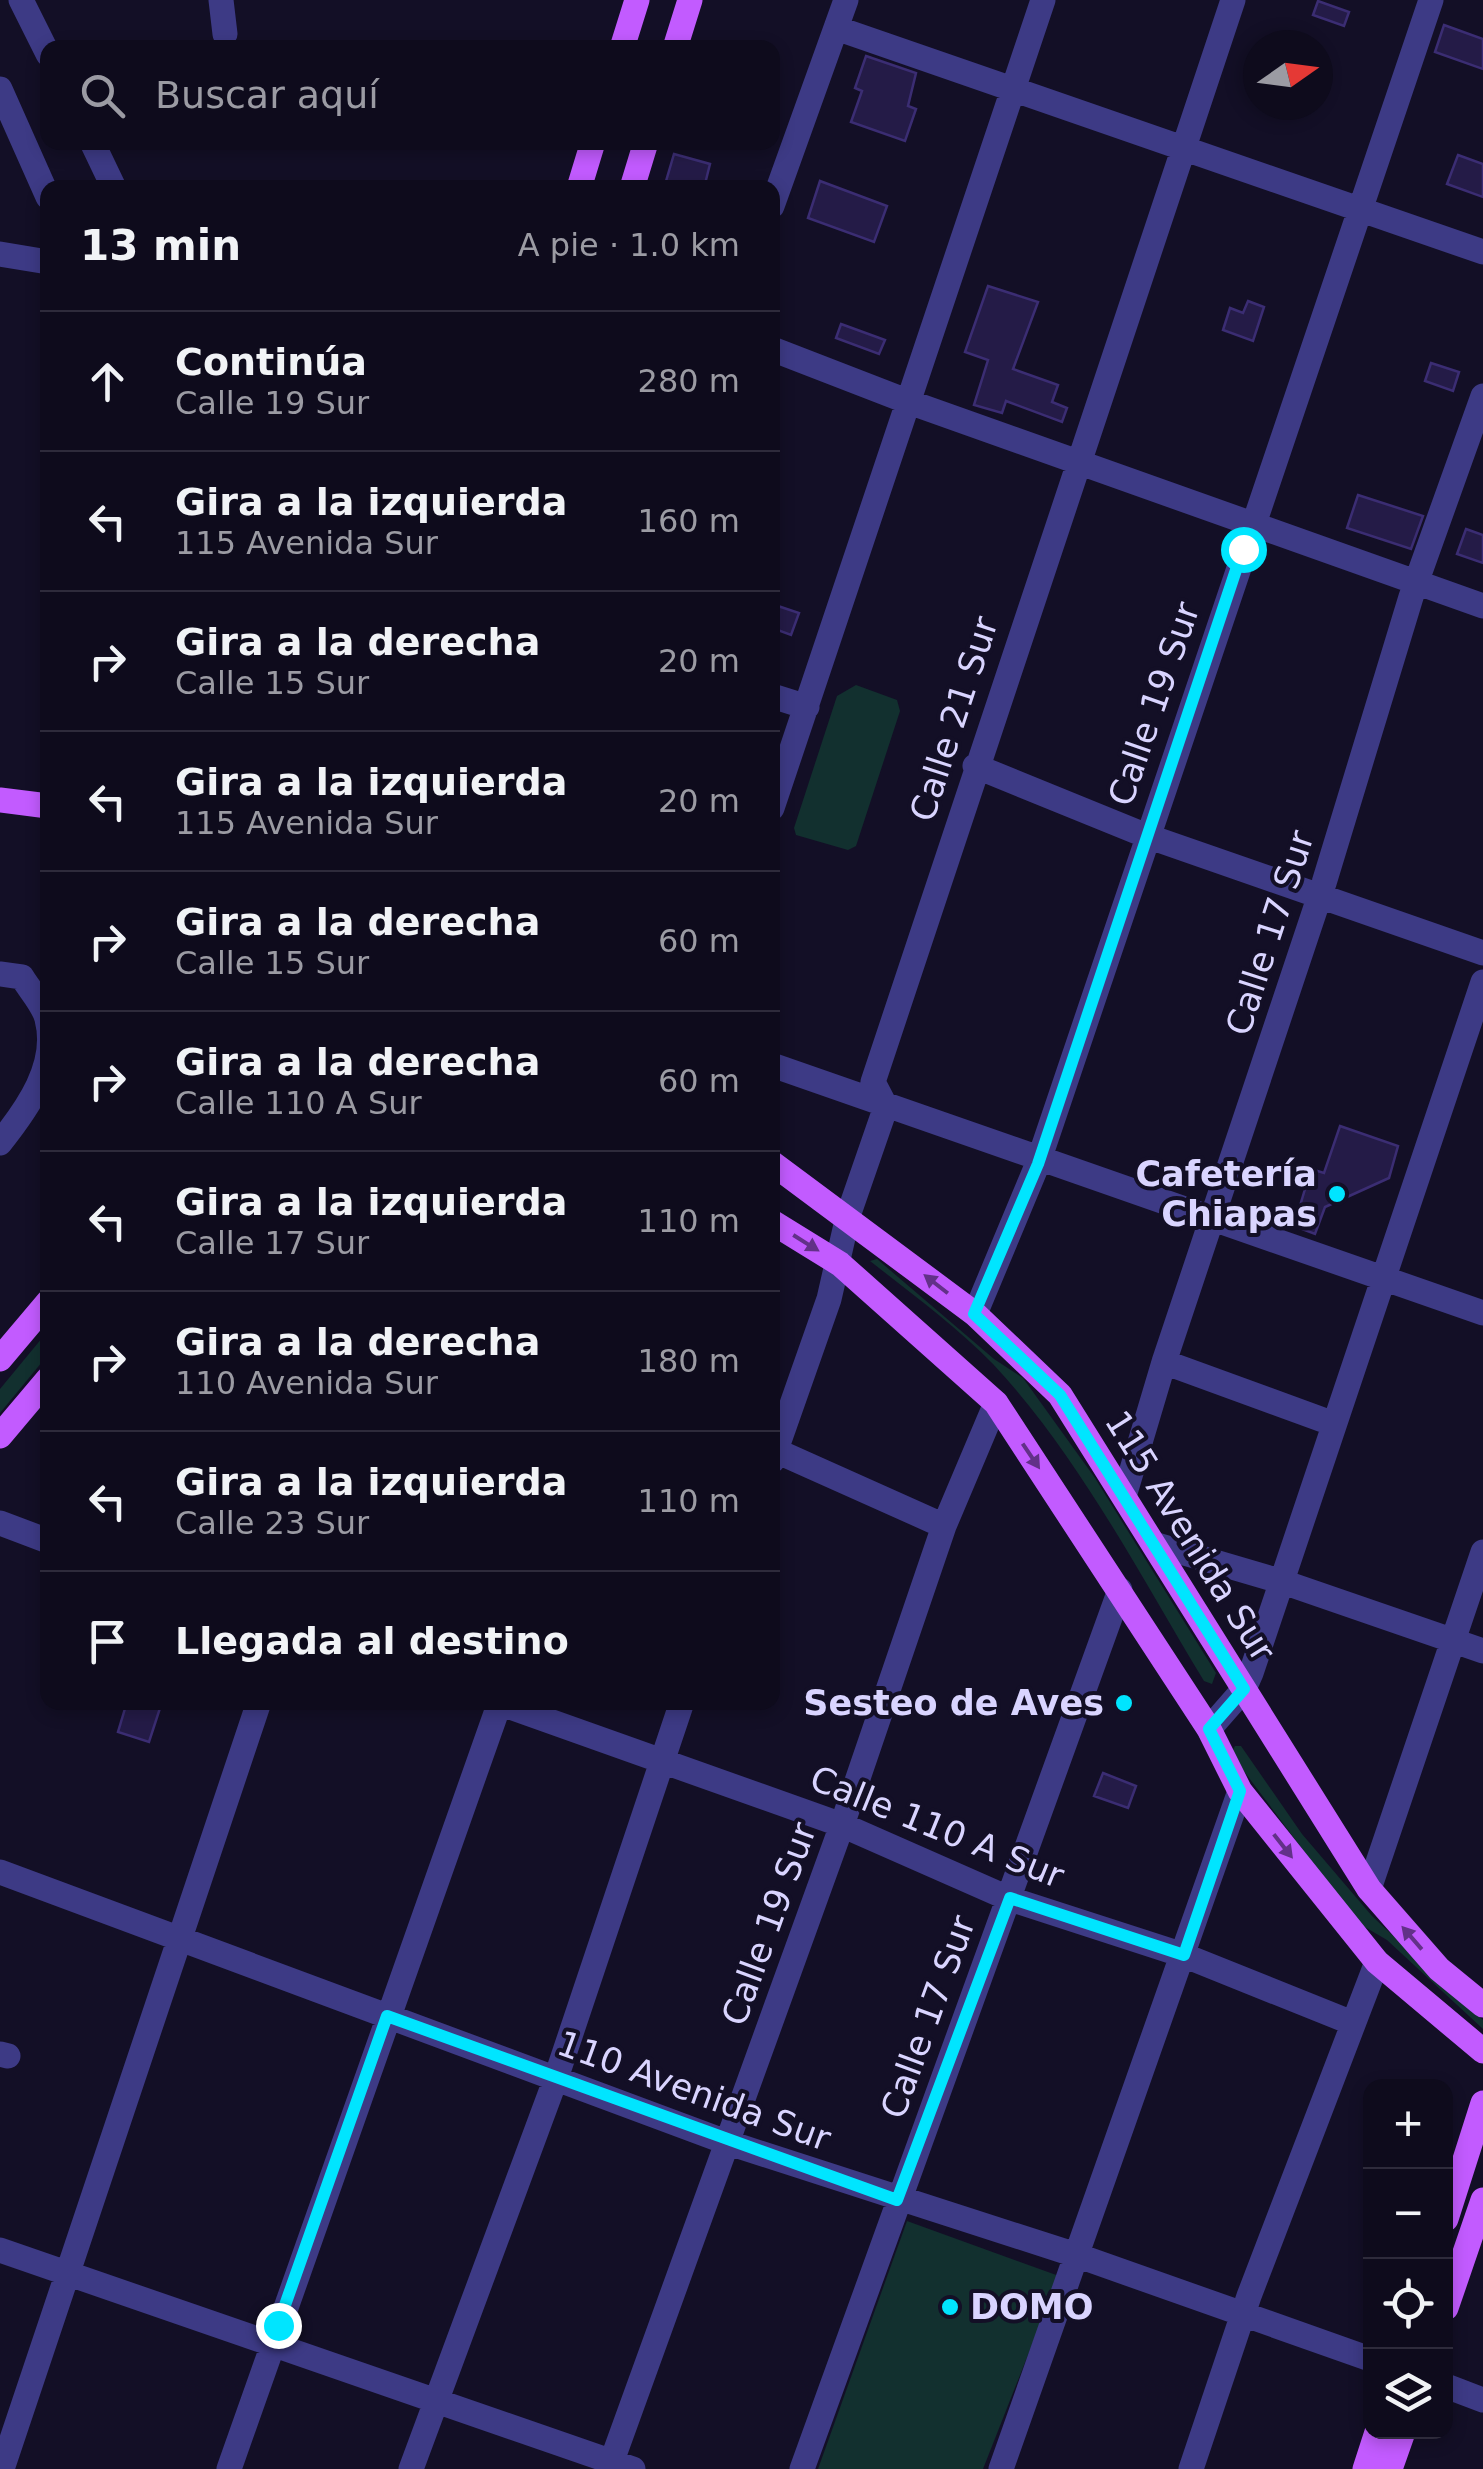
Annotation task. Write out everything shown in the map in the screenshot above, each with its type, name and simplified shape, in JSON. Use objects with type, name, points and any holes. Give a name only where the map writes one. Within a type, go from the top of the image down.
[{"type":"main road","points":[[624,40],[637,0]]},
{"type":"main road","points":[[678,40],[690,0]]},
{"type":"main road","points":[[581,180],[591,150]]},
{"type":"main road","points":[[634,180],[644,150]]},
{"type":"main road","points":[[0,800],[40,805]]},
{"type":"main road","name":"115 Avenida Sur","points":[[780,1169],[974,1314],[1060,1395],[1125,1492],[1369,1890],[1439,1969],[1483,2004]]},
{"type":"main road","points":[[780,1227],[840,1264],[996,1403],[1209,1729],[1240,1791],[1376,1962],[1483,2051]]},
{"type":"main road","points":[[0,1359],[40,1312]]},
{"type":"main road","points":[[0,1436],[40,1388]]},
{"type":"main road","points":[[1453,2198],[1483,2103]]},
{"type":"main road","points":[[1453,2288],[1483,2200]]},
{"type":"main road","points":[[1365,2469],[1375,2439]]},
{"type":"main road","points":[[1390,2469],[1401,2439]]},
{"type":"street","points":[[21,0],[41,40]]},
{"type":"street","points":[[221,0],[226,34]]},
{"type":"street","points":[[780,184],[846,0]]},
{"type":"street","points":[[780,784],[1043,0]]},
{"type":"street","name":"Calle 21 Sur","points":[[780,1436],[840,1264],[848,1216],[885,1105],[873,1082],[1233,0]]},
{"type":"street","name":"Calle 19 Sur","points":[[974,1314],[1040,1158],[1431,0]]},
{"type":"street","points":[[836,28],[1483,252]]},
{"type":"street","points":[[0,89],[41,180]]},
{"type":"street","points":[[96,150],[110,180]]},
{"type":"street","points":[[0,254],[40,261]]},
{"type":"street","points":[[780,352],[908,402],[1483,606]]},
{"type":"street","name":"Calle 17 Sur","points":[[1125,1492],[1418,582],[1483,396]]},
{"type":"street","points":[[780,699],[806,707]]},
{"type":"street","points":[[975,766],[1147,836],[1483,953]]},
{"type":"street","points":[[0,974],[22,977],[40,1005]]},
{"type":"street","points":[[1209,1729],[1244,1689],[1284,1582],[1483,982]]},
{"type":"street","points":[[780,1068],[1483,1313]]},
{"type":"street","points":[[0,1143],[29,1106],[40,1080]]},
{"type":"street","points":[[1164,1362],[1334,1424]]},
{"type":"street","name":"Calle 19 Sur","points":[[618,2467],[726,2142],[842,1825],[944,1526],[996,1403]]},
{"type":"street","points":[[780,1456],[944,1526]]},
{"type":"street","points":[[0,1523],[40,1538]]},
{"type":"street","points":[[1157,1545],[1284,1582],[1483,1651]]},
{"type":"street","points":[[1369,1890],[1483,1552]]},
{"type":"street","name":"Calle 17 Sur","points":[[802,2469],[1120,1590]]},
{"type":"street","points":[[2,2469],[257,1710]]},
{"type":"street","points":[[229,2469],[496,1710]]},
{"type":"street","name":"Calle 110 A Sur","points":[[519,1710],[842,1825],[1010,1898],[1184,1955],[1350,2022]]},
{"type":"street","points":[[410,2469],[556,2078],[679,1710]]},
{"type":"street","points":[[1001,2469],[1240,1791]]},
{"type":"street","name":"110 Avenida Sur","points":[[0,1872],[726,2142],[1076,2256],[1363,2357]]},
{"type":"street","points":[[1190,2469],[1350,2022],[1376,1962]]},
{"type":"street","points":[[0,2250],[273,2341],[618,2467]]},
{"type":"street","points":[[1453,2389],[1483,2400]]},
{"type":"green space","points":[[856,685],[897,700],[900,711],[856,846],[848,850],[796,835],[794,828],[837,696]]},
{"type":"green space","points":[[877,1259],[994,1359],[1023,1378],[1095,1478],[1216,1673],[1212,1684],[1204,1681],[1106,1517],[1024,1400],[964,1337],[870,1261]]},
{"type":"green space","points":[[40,1340],[40,1364],[0,1413],[0,1389]]},
{"type":"green space","points":[[1235,1746],[1241,1746],[1302,1834],[1372,1916],[1483,2020],[1483,2029],[1387,1940],[1358,1923],[1231,1754]]},
{"type":"green space","points":[[907,2221],[1059,2276],[983,2469],[818,2469]]},
{"type":"building","points":[[1318,1],[1349,12],[1344,26],[1313,15]]},
{"type":"building","points":[[1444,25],[1483,39],[1483,69],[1435,52]]},
{"type":"building","points":[[866,56],[916,73],[908,106],[916,109],[905,141],[851,122],[862,91],[855,88]]},
{"type":"building","points":[[674,154],[710,164],[706,180],[666,180]]},
{"type":"building","points":[[1458,155],[1483,164],[1483,197],[1447,184]]},
{"type":"building","points":[[820,181],[887,206],[874,242],[808,218]]},
{"type":"building","points":[[988,286],[1038,302],[1013,369],[1058,385],[1052,402],[1067,408],[1062,422],[1006,401],[1002,413],[974,405],[988,360],[965,352]]},
{"type":"building","points":[[1248,301],[1264,307],[1253,341],[1223,330],[1230,308],[1243,313]]},
{"type":"building","points":[[841,324],[885,340],[879,354],[836,338]]},
{"type":"building","points":[[1431,363],[1459,372],[1453,391],[1425,381]]},
{"type":"building","points":[[1358,495],[1423,516],[1411,549],[1347,528]]},
{"type":"building","points":[[1466,529],[1483,535],[1483,563],[1457,554]]},
{"type":"building","points":[[780,607],[799,613],[791,635],[780,631]]},
{"type":"building","points":[[1340,1126],[1398,1146],[1389,1178],[1325,1207],[1315,1234],[1294,1226],[1311,1169],[1324,1173]]},
{"type":"building","points":[[125,1710],[159,1710],[149,1742],[118,1732]]},
{"type":"building","points":[[1103,1773],[1136,1786],[1128,1808],[1094,1796]]},
{"type":"place","name":"Cafetería Chiapas","points":[[1337,1194]]},
{"type":"place","name":"Sesteo de Aves","points":[[1124,1703]]},
{"type":"place","name":"DOMO","points":[[950,2307]]},
{"type":"route","points":[[278,2325],[387,2016],[726,2142],[897,2200],[1010,1898],[1184,1955],[1240,1791],[1209,1729],[1244,1689],[1125,1492],[1060,1395],[974,1314],[1038,1164],[1243,549]]}]
